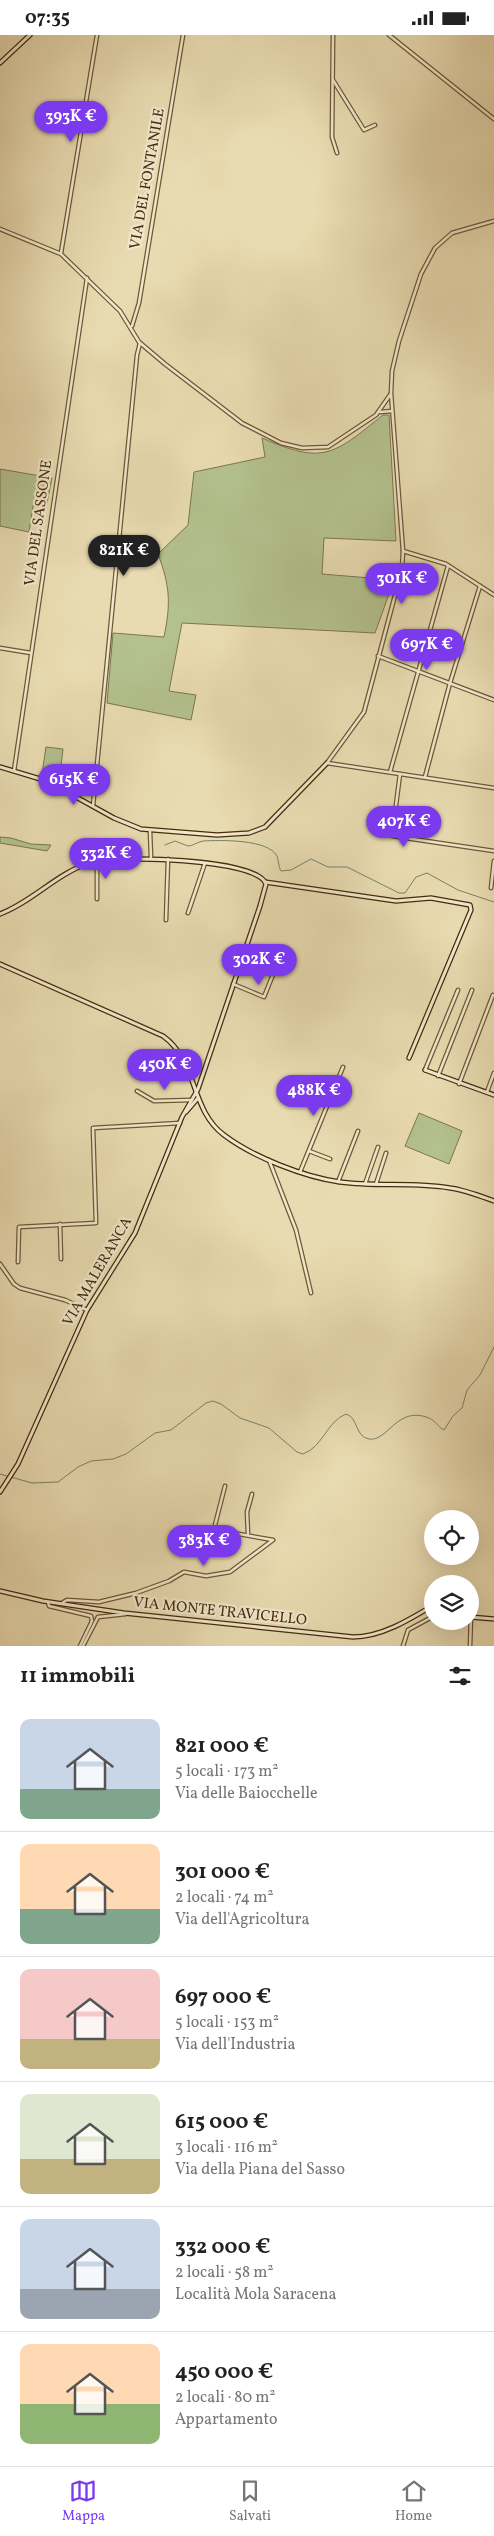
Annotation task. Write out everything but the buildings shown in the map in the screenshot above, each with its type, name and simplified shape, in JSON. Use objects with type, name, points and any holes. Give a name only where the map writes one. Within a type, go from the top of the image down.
[{"type":"street","points":[[0,63],[30,35]]},
{"type":"street","points":[[61,254],[97,35]]},
{"type":"street","name":"VIA DEL FONTANILE","points":[[132,327],[139,305],[183,35]]},
{"type":"street","points":[[334,35],[332,137],[337,153]]},
{"type":"street","points":[[388,35],[494,119]]},
{"type":"street","points":[[333,80],[364,129],[375,125]]},
{"type":"street","points":[[0,767],[50,782],[125,823],[150,831],[220,835],[258,831],[276,817],[327,763],[363,714],[402,574],[403,551],[391,393],[392,371],[400,335],[417,284],[430,255],[438,244],[450,234],[494,221]]},
{"type":"street","points":[[0,229],[61,254],[122,313],[140,343],[180,377],[242,423],[291,446],[316,449],[328,447],[346,437],[379,412],[391,393]]},
{"type":"street","name":"VIA DEL SASSONE","points":[[14,771],[87,278]]},
{"type":"street","points":[[93,806],[137,355],[140,343]]},
{"type":"street","points":[[379,412],[393,411]]},
{"type":"street","points":[[403,551],[448,566],[494,595]]},
{"type":"street","points":[[390,772],[448,566]]},
{"type":"street","points":[[425,777],[450,683],[480,587]]},
{"type":"street","points":[[490,593],[494,589]]},
{"type":"street","points":[[0,648],[31,653]]},
{"type":"street","points":[[378,656],[494,700]]},
{"type":"street","points":[[327,763],[494,788]]},
{"type":"street","points":[[400,774],[392,836],[494,851]]},
{"type":"street","points":[[150,831],[151,857]]},
{"type":"street","points":[[0,914],[13,909],[74,870],[97,861],[151,857],[205,863],[250,873],[261,877],[265,882],[396,901],[433,898],[464,902],[471,905],[410,1059]]},
{"type":"street","points":[[166,920],[168,859]]},
{"type":"street","points":[[97,861],[97,899]]},
{"type":"street","points":[[491,888],[494,861]]},
{"type":"street","points":[[188,913],[205,863]]},
{"type":"street","points":[[184,1113],[197,1091],[260,906],[265,882]]},
{"type":"street","points":[[0,964],[163,1036],[182,1054],[208,1117],[221,1133],[268,1159],[300,1173],[338,1182],[447,1187],[494,1201]]},
{"type":"street","points":[[233,984],[264,997],[276,967]]},
{"type":"street","points":[[458,989],[425,1070],[494,1095]]},
{"type":"street","points":[[438,1075],[472,989]]},
{"type":"street","points":[[460,1084],[493,995]]},
{"type":"street","points":[[300,1173],[343,1067]]},
{"type":"street","points":[[487,1092],[494,1073]]},
{"type":"street","points":[[137,1091],[154,1101],[192,1100]]},
{"type":"street","points":[[184,1113],[199,1097]]},
{"type":"street","name":"VIA MALERANCA","points":[[0,1492],[18,1464],[86,1310],[132,1240],[184,1113]]},
{"type":"street","points":[[18,1262],[19,1227],[96,1223],[92,1128],[180,1123]]},
{"type":"street","points":[[338,1182],[358,1131]]},
{"type":"street","points":[[365,1184],[378,1147]]},
{"type":"street","points":[[309,1151],[330,1159]]},
{"type":"street","points":[[376,1184],[386,1153]]},
{"type":"street","points":[[268,1159],[296,1230],[311,1293]]},
{"type":"street","points":[[60,1224],[61,1259]]},
{"type":"street","points":[[0,1264],[14,1284],[20,1289],[65,1301],[86,1310]]},
{"type":"street","points":[[60,1604],[67,1600],[99,1602],[118,1598],[170,1581],[184,1573],[206,1576],[230,1573],[273,1540],[215,1529],[225,1486]]},
{"type":"street","points":[[248,1534],[247,1512],[252,1494]]},
{"type":"street","name":"VIA MONTE TRAVICELLO","points":[[0,1591],[48,1602],[135,1614],[355,1637],[374,1634],[407,1621],[424,1610]]},
{"type":"street","points":[[48,1602],[49,1606],[91,1615],[92,1621],[82,1646]]},
{"type":"street","points":[[82,1646],[98,1617],[135,1614]]},
{"type":"street","points":[[479,1618],[494,1619]]},
{"type":"street","points":[[407,1621],[410,1628]]},
{"type":"street","points":[[403,1646],[407,1631],[424,1621]]},
{"type":"street","points":[[470,1646],[471,1630]]},
{"type":"green space","points":[[383,415],[389,415],[396,541],[324,538],[322,574],[394,580],[375,633],[182,623],[169,691],[196,695],[191,720],[107,703],[113,633],[164,637],[168,614],[168,595],[165,576],[158,554],[188,525],[194,472],[265,457],[262,438],[300,451],[327,452],[352,439]]},
{"type":"green space","points":[[0,469],[52,478],[46,508],[33,506],[29,532],[0,526]]},
{"type":"green space","points":[[46,747],[63,749],[59,782],[42,774]]},
{"type":"green space","points":[[0,837],[31,844],[51,845],[47,851],[0,843]]},
{"type":"green space","points":[[419,1113],[462,1131],[449,1164],[405,1146]]},
{"type":"waterway","points":[[165,845],[175,841],[188,846],[201,842],[232,841],[264,846],[272,850],[277,856],[281,871],[291,870],[311,859],[328,867],[347,867],[399,893],[405,893],[416,877],[427,873],[458,890],[494,902]]},
{"type":"waterway","points":[[0,1474],[32,1483],[58,1482],[78,1467],[91,1461],[113,1459],[126,1454],[155,1433],[171,1430],[206,1403],[213,1401],[221,1404],[240,1418],[269,1428],[297,1452],[303,1454],[310,1451],[334,1422],[346,1414],[353,1419],[361,1435],[369,1439],[382,1435],[409,1416],[418,1415],[429,1418],[444,1430],[453,1416],[462,1408],[467,1390],[480,1375],[494,1347]]}]
